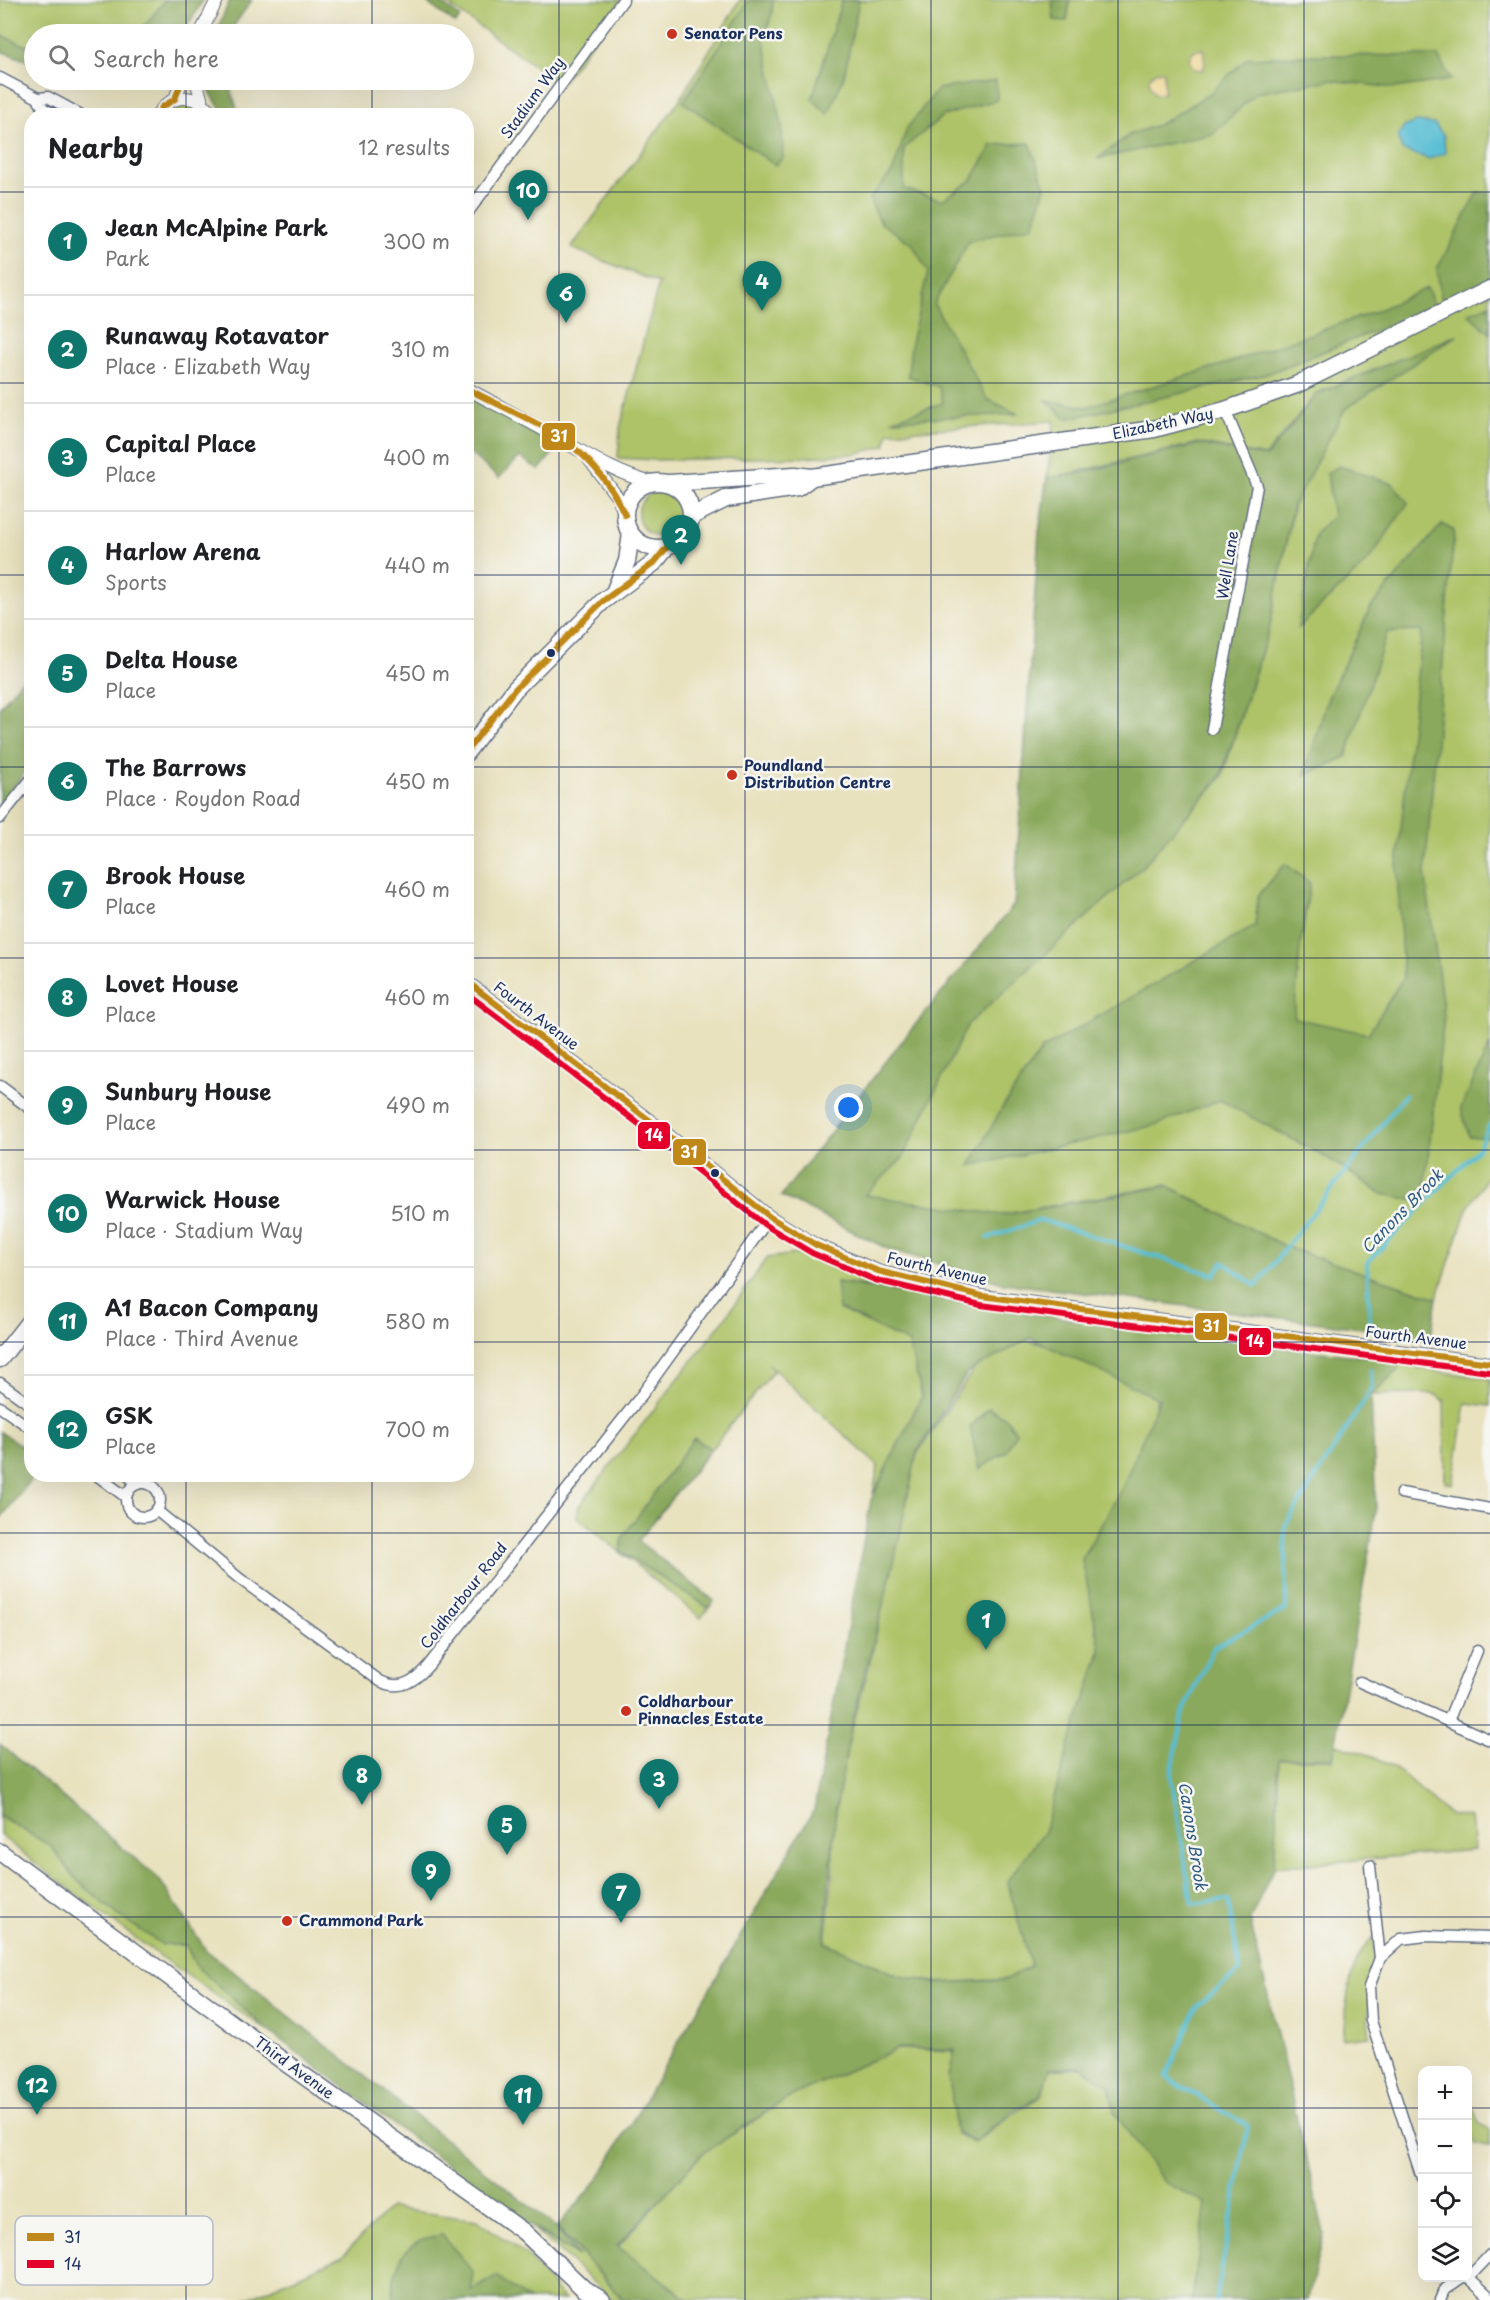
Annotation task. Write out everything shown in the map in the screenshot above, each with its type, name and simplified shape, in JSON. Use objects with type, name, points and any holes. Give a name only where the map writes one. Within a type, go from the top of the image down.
[{"type":"main road","name":"Elizabeth Way","points":[[669,483],[795,475],[812,477],[1154,429],[1225,410],[1296,385],[1490,289]]},
{"type":"main road","name":"Elizabeth Way","points":[[692,516],[726,499],[797,488],[812,477]]},
{"type":"main road","points":[[474,742],[515,688],[614,591],[654,563],[667,547],[684,536],[692,516],[686,496],[669,483],[650,483],[632,494],[625,514],[631,534],[627,561],[614,591]]},
{"type":"main road","points":[[631,534],[647,546],[667,547]]},
{"type":"main road","points":[[0,1359],[24,1328]]},
{"type":"main road","name":"Third Avenue","points":[[0,1852],[255,2040],[524,2232],[586,2295],[602,2300]]},
{"type":"street","points":[[205,24],[217,0]]},
{"type":"street","name":"Stadium Way","points":[[474,203],[623,0]]},
{"type":"street","points":[[0,78],[38,98],[48,97],[69,108]]},
{"type":"street","points":[[164,108],[175,99],[178,90]]},
{"type":"street","points":[[199,90],[202,102],[207,108]]},
{"type":"street","points":[[175,99],[186,97],[202,102]]},
{"type":"street","points":[[38,98],[43,108]]},
{"type":"street","points":[[474,392],[556,436],[588,458],[650,483]]},
{"type":"street","name":"Well Lane","points":[[1212,729],[1257,486],[1225,410]]},
{"type":"street","points":[[588,458],[618,498],[625,514]]},
{"type":"street","points":[[0,818],[24,788]]},
{"type":"street","name":"Fourth Avenue","points":[[474,987],[657,1126],[770,1217],[816,1245],[878,1271],[982,1296],[1490,1363]]},
{"type":"street","points":[[0,1086],[24,1104]]},
{"type":"street","name":"Coldharbour Road","points":[[156,1510],[240,1579],[380,1681],[397,1686],[406,1684],[428,1666],[641,1396],[770,1217]]},
{"type":"street","points":[[0,1383],[24,1400]]},
{"type":"street","points":[[0,1407],[24,1424]]},
{"type":"street","points":[[0,1413],[21,1422]]},
{"type":"street","points":[[106,1482],[126,1497],[130,1510],[137,1515],[148,1516],[156,1510],[160,1499],[156,1489],[147,1483],[138,1484],[130,1489],[126,1497]]},
{"type":"street","points":[[1401,1493],[1490,1509]]},
{"type":"street","points":[[1448,1721],[1477,1651]]},
{"type":"street","points":[[1360,1682],[1490,1740]]},
{"type":"street","points":[[1370,1866],[1380,1958],[1369,1987],[1371,2020],[1421,2174]]},
{"type":"street","points":[[1380,1958],[1401,1940],[1426,1936],[1490,1938]]},
{"type":"street","points":[[1472,2272],[1490,2255]]},
{"type":"street","points":[[1440,2300],[1444,2290],[1459,2282]]},
{"type":"street","points":[[1471,2282],[1490,2297]]},
{"type":"green space","points":[[0,0],[165,0],[146,24],[24,24],[24,45],[0,35]]},
{"type":"green space","points":[[165,0],[203,0],[189,24],[146,24]]},
{"type":"green space","points":[[230,0],[252,0],[235,24],[219,24]]},
{"type":"green space","points":[[423,0],[437,0],[460,17],[456,24]]},
{"type":"green space","points":[[442,0],[623,0],[559,87],[542,71]]},
{"type":"green space","points":[[740,0],[1490,0],[1490,1173],[1467,1209],[1437,1298],[1282,1246],[1167,1185],[1000,1215],[863,1195],[966,1024],[1143,864],[1222,777],[1270,625],[1294,504],[1345,407],[1454,337],[1317,393],[1265,456],[1198,443],[1047,479],[1054,421],[889,432],[885,446],[855,454],[655,460],[618,458],[620,428],[659,283],[571,248],[679,101]]},
{"type":"green space","points":[[749,0],[773,0],[772,13],[764,40],[782,126],[783,158],[775,165],[683,102]]},
{"type":"green space","points":[[842,0],[859,0],[844,76],[828,114],[812,99]]},
{"type":"green space","points":[[1052,0],[1070,0],[1067,21],[1054,20]]},
{"type":"green space","points":[[0,35],[24,45],[24,59],[0,51]]},
{"type":"green space","points":[[1321,55],[1438,56],[1451,80],[1394,88],[1330,80],[1256,93],[1213,134],[1097,159],[1129,135],[1160,124],[1209,94],[1247,58]]},
{"type":"green space","points":[[996,80],[997,100],[943,116],[904,148],[904,189],[942,200],[971,181],[992,145],[1030,143],[1045,187],[1033,226],[969,241],[934,304],[987,399],[1018,414],[891,420],[943,403],[939,387],[908,376],[911,343],[928,272],[912,244],[881,223],[869,199],[893,171],[907,128],[938,89]]},
{"type":"green space","points":[[209,90],[231,90],[237,108],[220,108]]},
{"type":"green space","points":[[186,104],[199,108],[173,108]]},
{"type":"green space","points":[[1478,192],[1490,194],[1490,280],[1442,303],[1437,269]]},
{"type":"green space","points":[[1427,288],[1435,307],[1267,374],[1067,419],[1046,400],[1086,407],[1228,363],[1374,312]]},
{"type":"green space","points":[[1490,304],[1490,333],[1468,314]]},
{"type":"green space","points":[[1457,335],[1345,409],[1293,506],[1270,626],[1221,776],[1143,866],[968,1024],[902,1159],[865,1195],[1002,1215],[1168,1186],[1286,1247],[1437,1298],[1431,1337],[1003,1283],[888,1249],[781,1196],[906,1036],[1014,905],[1039,532],[1047,477],[1067,476],[1199,444],[1266,457],[1317,394]]},
{"type":"green space","points":[[474,395],[557,448],[539,470],[520,457],[499,478],[474,457]]},
{"type":"green space","points":[[1339,466],[1393,484],[1408,503],[1369,560],[1298,628],[1315,534],[1333,516],[1327,473]]},
{"type":"green space","points":[[660,492],[676,498],[682,514],[676,530],[660,536],[644,530],[638,514],[644,498]]},
{"type":"green space","points":[[1442,524],[1454,531],[1425,873],[1444,1016],[1423,1202],[1382,1194],[1329,1159],[1220,1100],[1156,1125],[970,1166],[1002,1108],[1042,1049],[1255,926],[1258,896],[1285,864],[1310,883],[1300,948],[1294,1018],[1368,1034],[1403,978],[1397,866],[1422,631],[1387,632],[1346,757],[1304,776],[1328,698],[1371,607]]},
{"type":"green space","points":[[24,677],[24,773],[0,806],[0,707]]},
{"type":"green space","points":[[1490,1044],[1490,1138],[1469,1136],[1461,1108]]},
{"type":"green space","points":[[796,1254],[872,1280],[960,1303],[896,1289],[837,1282],[839,1309],[909,1343],[922,1396],[873,1494],[878,1466],[768,1364],[774,1370],[638,1541],[714,1601],[701,1618],[577,1517],[579,1506],[723,1321],[767,1258]]},
{"type":"green space","points":[[836,1282],[1117,1326],[1258,1345],[1399,1360],[1397,1371],[1371,1395],[1376,1511],[1333,1758],[1279,1759],[1274,1867],[1250,1920],[1324,2233],[1308,2300],[1192,2300],[1206,2203],[1164,2182],[1114,2112],[1109,2085],[1081,2067],[1049,2069],[1041,2096],[1015,2110],[974,2142],[956,2132],[949,2076],[955,2050],[899,2048],[793,2095],[703,2153],[617,2246],[688,2300],[625,2300],[557,2227],[599,2178],[814,1810],[871,1500],[922,1396],[909,1343],[839,1309]],"holes":[[[1030,1338],[1159,1399],[1123,1486],[1082,1559],[1101,1652],[1070,1742],[1044,1832],[1007,1881],[1031,1966],[1004,1980],[940,1983],[899,1976],[824,1942],[836,1808],[852,1724],[894,1562],[917,1452],[968,1372]]]},
{"type":"green space","points":[[1010,1337],[1059,1348],[1160,1377],[1157,1401],[1142,1447],[1121,1491],[1084,1554],[1105,1635],[1044,1833],[1008,1881],[1031,1965],[1011,1979],[931,1983],[899,1976],[825,1942],[832,1880],[834,1824],[843,1762],[869,1666],[917,1454],[984,1354]]},
{"type":"green space","points":[[1399,1362],[1423,1369],[1490,1379],[1490,1406],[1466,1403],[1453,1484],[1445,1482],[1444,1400],[1434,1394],[1371,1395],[1397,1371]]},
{"type":"green space","points":[[989,1408],[1007,1419],[1016,1432],[1007,1451],[979,1469],[970,1427]]},
{"type":"green space","points":[[0,1432],[24,1447],[24,1482],[29,1482],[0,1519]]},
{"type":"green space","points":[[694,1438],[711,1449],[638,1541],[714,1601],[709,1608],[621,1552],[622,1538]]},
{"type":"green space","points":[[0,1744],[159,1879],[206,1950],[557,2228],[578,2256],[526,2223],[271,2033],[196,1966],[186,1945],[163,1945],[118,1915],[76,1879],[51,1846],[0,1816]]},
{"type":"green space","points":[[1336,1744],[1375,1757],[1400,1772],[1448,1814],[1471,1818],[1474,1850],[1274,1867],[1279,1759],[1333,1759]]},
{"type":"green space","points":[[0,1816],[51,1846],[76,1879],[118,1915],[163,1945],[186,1945],[196,1966],[271,2033],[133,1937],[0,1835]]},
{"type":"green space","points":[[1373,1937],[1377,1959],[1368,2020],[1370,2036],[1343,2039],[1349,1985],[1364,1947]]},
{"type":"green space","points":[[897,2049],[954,2051],[950,2078],[956,2134],[974,2143],[1042,2096],[1048,2070],[1082,2068],[1109,2084],[1116,2112],[1164,2182],[1205,2202],[1216,2266],[1194,2284],[1192,2300],[689,2300],[618,2247],[700,2155],[795,2094]]},
{"type":"green space","points":[[1472,2107],[1479,2122],[1490,2130],[1490,2146],[1474,2144]]},
{"type":"green space","points":[[390,2208],[477,2220],[525,2254],[565,2300],[244,2300],[341,2257]]},
{"type":"green space","points":[[533,2228],[576,2255],[557,2228],[624,2300],[613,2300]]},
{"type":"green space","points":[[442,2235],[473,2271],[471,2291],[496,2276],[529,2300],[394,2300],[395,2275],[405,2252],[420,2240]]},
{"type":"sand","points":[[1203,49],[1205,65],[1202,70],[1194,69],[1189,60],[1193,51]]},
{"type":"sand","points":[[1164,71],[1164,93],[1156,95],[1150,86],[1149,78],[1155,72]]},
{"type":"water","points":[[1416,122],[1434,124],[1444,136],[1445,153],[1429,159],[1402,150],[1398,137],[1404,127]]},
{"type":"waterway","points":[[988,1238],[1041,1220],[1214,1275],[1223,1262],[1256,1286],[1405,1095]]},
{"type":"waterway","name":"Canons Brook","points":[[1370,1327],[1367,1263],[1478,1149],[1490,1124]]},
{"type":"waterway","name":"Canons Brook","points":[[1216,2300],[1248,2126],[1166,2077],[1197,2006],[1240,1971],[1228,1900],[1192,1904],[1171,1775],[1184,1711],[1214,1647],[1286,1609],[1285,1526],[1372,1388],[1371,1370]]},
{"type":"transit line","name":"31","points":[[161,108],[175,99],[178,90]]},
{"type":"transit line","name":"31","points":[[474,392],[538,424],[577,450],[595,467],[625,515]]},
{"type":"transit line","name":"31","points":[[474,742],[515,689],[603,601],[654,563],[667,547]]},
{"type":"transit line","name":"31","points":[[474,987],[657,1126],[770,1217],[816,1245],[878,1271],[982,1296],[1490,1363]]},
{"type":"transit line","name":"14","points":[[474,999],[651,1133],[765,1225],[812,1253],[875,1280],[981,1305],[1489,1372]]},
{"type":"place","name":"Senator Pens","points":[[672,34]]},
{"type":"place","name":"Warwick House","points":[[528,220]]},
{"type":"place","name":"Harlow Arena","points":[[762,311]]},
{"type":"place","name":"The Barrows","points":[[566,323]]},
{"type":"place","name":"Runaway Rotavator","points":[[681,565]]},
{"type":"place","name":"Poundland Distribution Centre","points":[[732,775]]},
{"type":"place","name":"Jean McAlpine Park","points":[[986,1650]]},
{"type":"place","name":"Coldharbour Pinnacles Estate","points":[[626,1711]]},
{"type":"place","name":"Lovet House","points":[[362,1805]]},
{"type":"place","name":"Capital Place","points":[[659,1809]]},
{"type":"place","name":"Delta House","points":[[507,1855]]},
{"type":"place","name":"Sunbury House","points":[[431,1901]]},
{"type":"place","name":"Crammond Park","points":[[287,1921]]},
{"type":"place","name":"Brook House","points":[[621,1923]]},
{"type":"place","name":"GSK","points":[[37,2115]]},
{"type":"place","name":"A1 Bacon Company","points":[[523,2125]]}]
